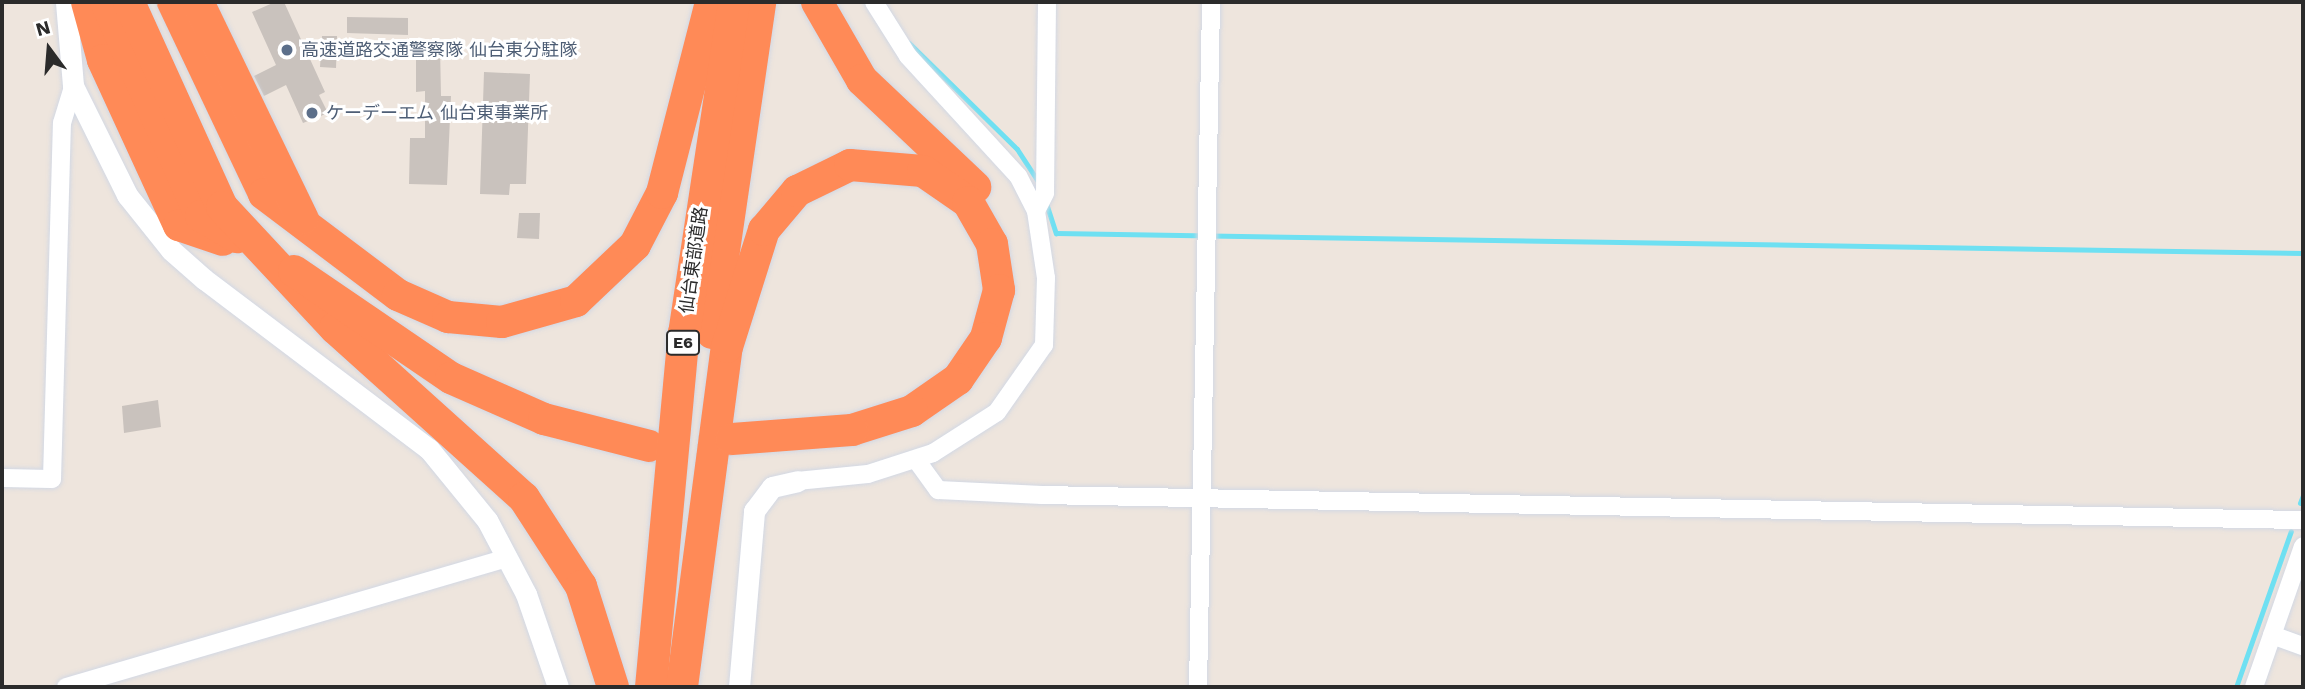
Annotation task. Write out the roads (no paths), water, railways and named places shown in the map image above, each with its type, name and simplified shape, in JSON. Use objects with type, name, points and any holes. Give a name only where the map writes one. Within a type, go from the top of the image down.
[{"type":"highway","points":[[88,2],[103,60],[179,225],[331,283],[398,295],[448,317],[502,323],[576,301],[620,265],[662,193],[712,2]]},
{"type":"highway","points":[[95,2],[190,220],[331,283],[425,346],[505,387],[650,438]]},
{"type":"highway","points":[[106,2],[201,216],[265,253]]},
{"type":"highway","points":[[118,2],[213,211],[265,253]]},
{"type":"highway","points":[[129,2],[222,207],[265,253]]},
{"type":"highway","points":[[143,2],[265,253]]},
{"type":"highway","points":[[156,2],[255,196],[472,447],[544,524],[596,620],[613,687]]},
{"type":"highway","points":[[173,2],[255,196],[265,253]]},
{"type":"highway","points":[[186,2],[274,190],[309,229]]},
{"type":"highway","points":[[198,2],[309,229],[331,283]]},
{"type":"highway","points":[[211,2],[296,180],[331,283]]},
{"type":"highway","name":"仙台東部道路","points":[[651,687],[684,334],[734,2]]},
{"type":"highway","name":"仙台東部道路","points":[[680,687],[718,283],[760,2]]},
{"type":"highway","points":[[680,687],[727,347],[764,230],[797,191],[850,165],[923,171],[968,202],[992,244],[999,290],[986,338],[958,379],[912,411],[852,430],[730,447],[853,446],[930,419],[986,371],[1014,305],[1012,258],[987,200],[862,80],[817,2]]},
{"type":"highway","points":[[296,180],[309,229]]},
{"type":"highway","points":[[255,196],[309,229]]},
{"type":"highway","points":[[179,225],[265,253]]},
{"type":"street","points":[[66,2],[73,86],[120,183],[171,250],[429,449],[486,520],[507,558],[558,687]]},
{"type":"street","points":[[874,2],[908,56],[1040,203]]},
{"type":"street","points":[[738,687],[754,511],[772,487],[917,461],[997,412],[1044,345],[1046,278],[1040,203],[1047,2]]},
{"type":"street","points":[[1198,687],[1199,497],[1211,2]]},
{"type":"street","points":[[2,478],[52,479],[62,123],[73,86]]},
{"type":"street","points":[[917,461],[938,490],[2303,520]]},
{"type":"street","points":[[2254,687],[2303,546]]},
{"type":"street","points":[[66,687],[507,558]]},
{"type":"street","points":[[2272,635],[2303,646]]},
{"type":"waterway","points":[[909,43],[1017,149],[1038,181]]},
{"type":"waterway","points":[[1046,203],[1056,233],[2303,253]]},
{"type":"waterway","points":[[2300,503],[2303,495]]},
{"type":"waterway","points":[[2236,687],[2291,531]]},
{"type":"tunnel","points":[[649,446],[730,455]]},
{"type":"place","name":"高速道路交通警察隊 仙台東分駐隊","points":[[287,50]]},
{"type":"place","name":"ケーデーエム 仙台東事業所","points":[[312,113]]}]
